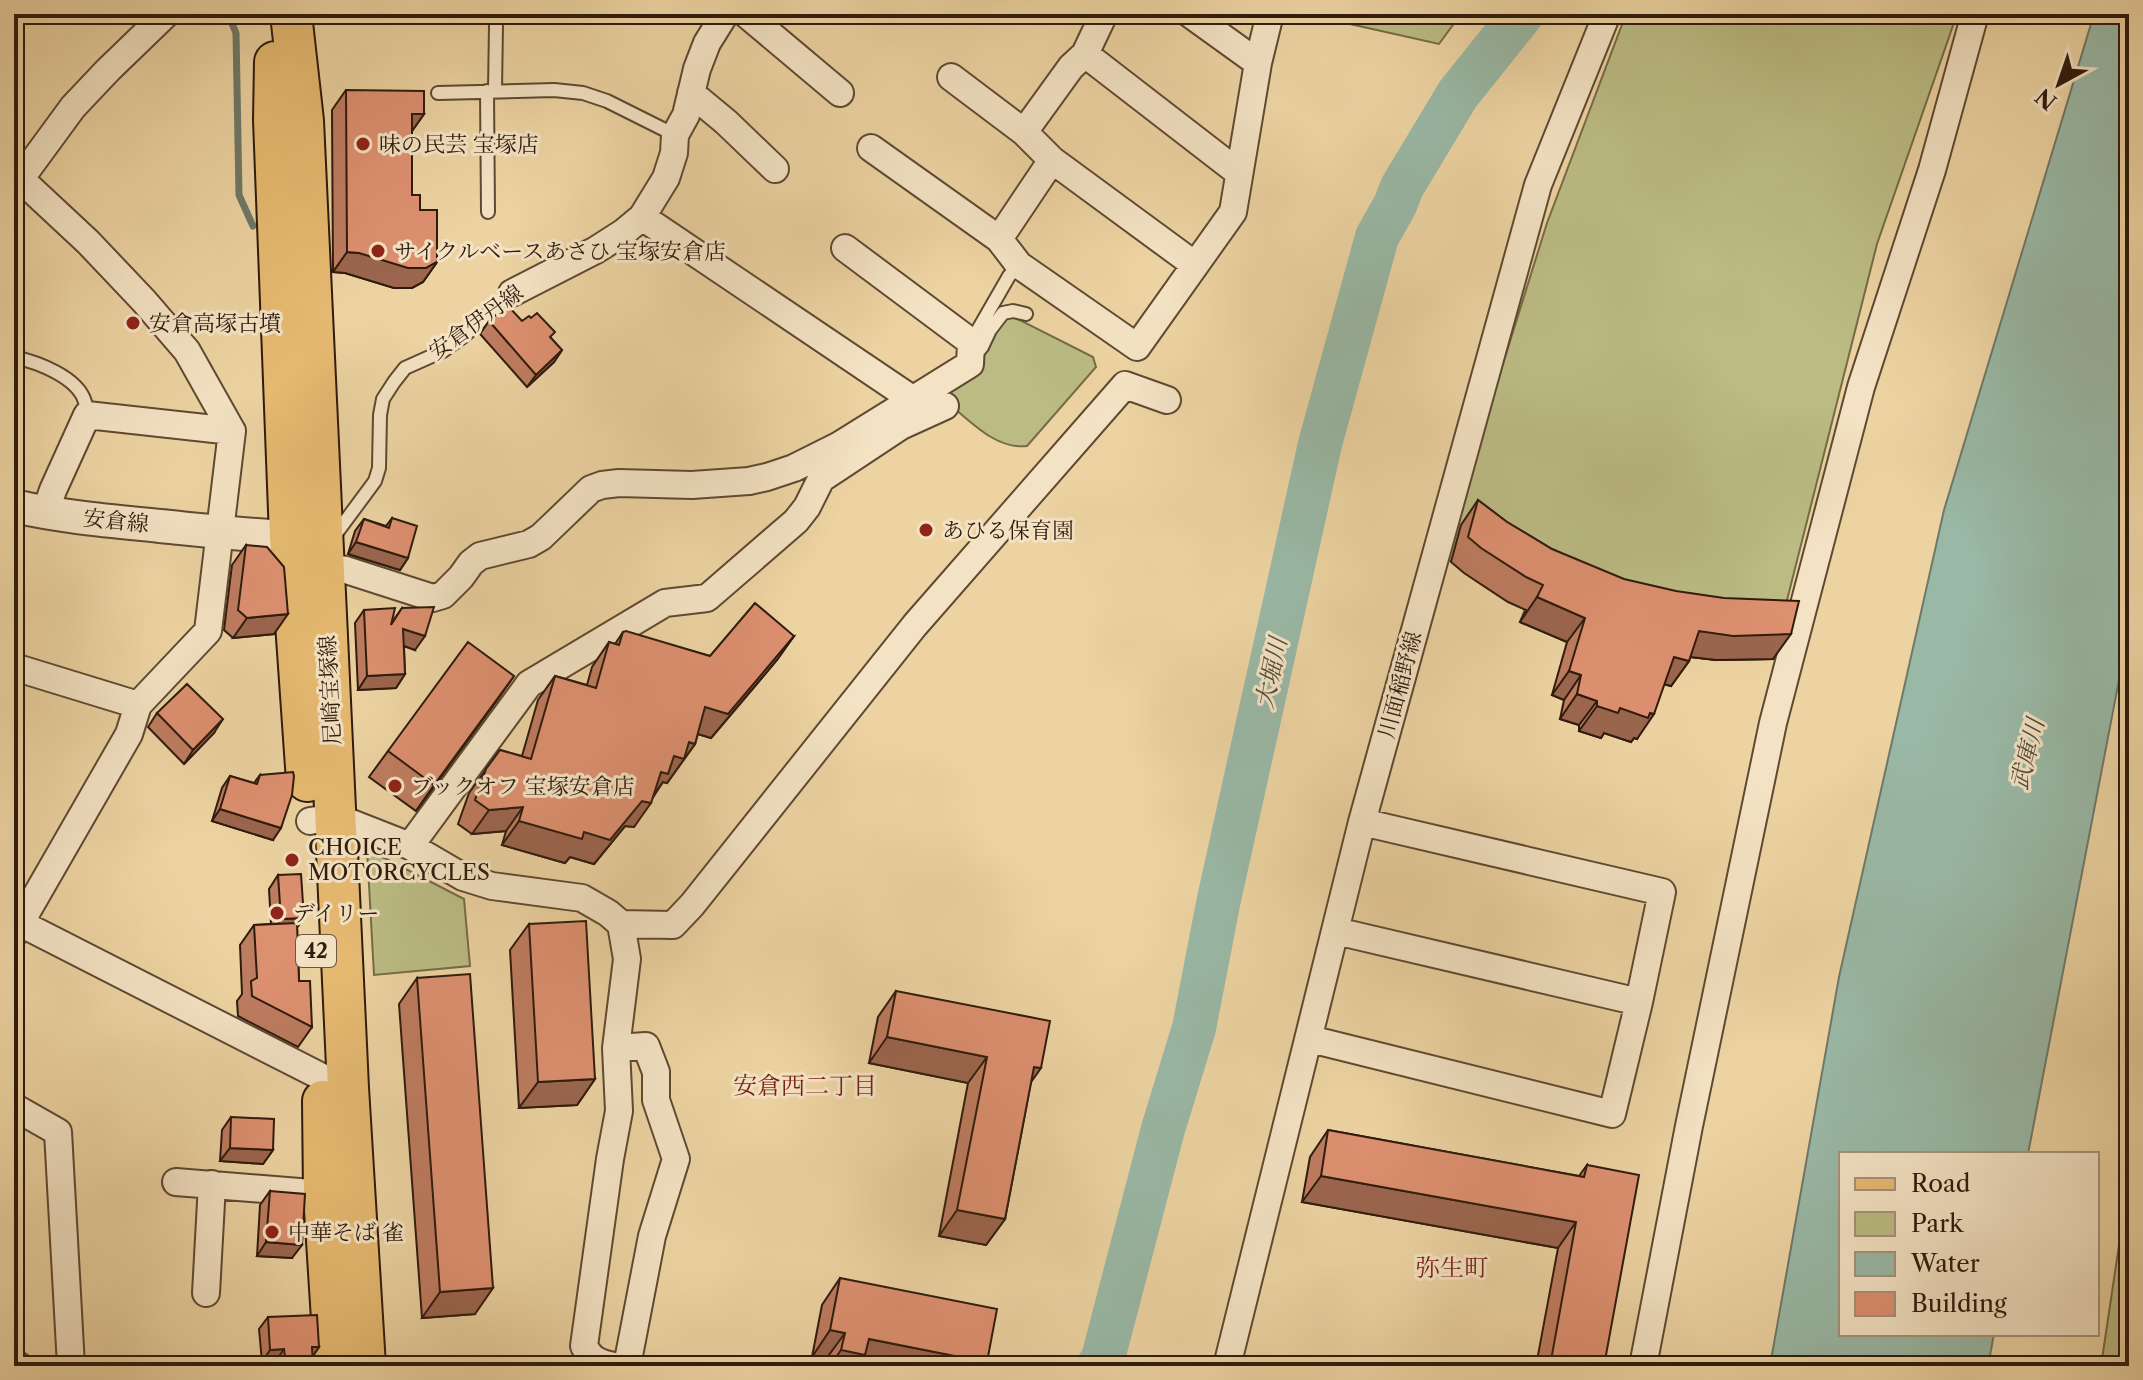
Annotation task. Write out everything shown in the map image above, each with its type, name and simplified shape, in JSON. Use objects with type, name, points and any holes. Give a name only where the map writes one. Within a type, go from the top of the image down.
[{"type":"main road","name":"尼崎宝塚線","points":[[275,14],[274,120],[312,547]]},
{"type":"main road","name":"尼崎宝塚線","points":[[291,14],[303,121],[312,547],[323,819],[324,1194],[335,1366]]},
{"type":"main road","name":"尼崎宝塚線","points":[[323,819],[349,1104],[365,1366]]},
{"type":"street","points":[[166,14],[73,107],[18,176],[88,242],[187,351],[232,431],[208,631],[138,705],[129,734],[17,928],[322,1077]]},
{"type":"street","name":"安倉伊丹線","points":[[512,293],[596,250],[642,217],[666,178],[674,153],[675,135],[686,115],[707,43],[725,14]]},
{"type":"street","points":[[746,14],[840,93]]},
{"type":"street","points":[[1024,132],[1071,67],[1085,54],[1104,14]]},
{"type":"street","points":[[1190,14],[1258,63]]},
{"type":"street","points":[[871,148],[999,239],[1019,265],[1137,347],[1233,212],[1258,63],[1270,14]]},
{"type":"street","name":"川面稲野線","points":[[1227,1366],[1362,822],[1538,185],[1607,14]]},
{"type":"street","points":[[1643,1366],[1689,1126],[1773,723],[1861,387],[1932,170],[1975,14]]},
{"type":"street","points":[[1085,54],[1239,173]]},
{"type":"street","points":[[951,77],[1024,132],[1052,160],[1195,265]]},
{"type":"street","points":[[691,93],[775,169]]},
{"type":"street","points":[[999,239],[1052,160]]},
{"type":"street","points":[[642,217],[912,399]]},
{"type":"street","points":[[219,532],[312,547],[346,570],[433,598],[443,595],[480,556],[529,544],[541,537],[591,489],[602,485],[692,485],[767,477],[794,468],[838,446],[970,364],[971,342],[845,248]]},
{"type":"street","points":[[323,819],[410,846],[463,877],[492,886],[582,898],[621,924],[673,925],[915,625],[1125,385],[1167,400]]},
{"type":"street","points":[[410,846],[529,684],[665,603],[707,598],[796,521],[821,479],[901,426],[945,406]]},
{"type":"street","points":[[45,513],[87,415],[232,431]]},
{"type":"street","name":"安倉線","points":[[14,506],[45,513],[219,532]]},
{"type":"street","points":[[14,667],[138,705]]},
{"type":"street","points":[[1310,1039],[1612,1114],[1639,1002],[1662,892],[1362,822]]},
{"type":"street","points":[[616,1048],[646,1046],[656,1072],[656,1100],[676,1159],[614,1366],[589,1357],[584,1346],[619,1111],[616,1048],[627,959],[621,924]]},
{"type":"street","points":[[1336,931],[1639,1002]]},
{"type":"street","points":[[14,1107],[58,1132],[71,1366]]},
{"type":"street","points":[[176,1182],[324,1194]]},
{"type":"street","points":[[206,1293],[212,1184]]},
{"type":"lane","points":[[488,212],[496,25]]},
{"type":"lane","points":[[438,93],[554,90],[583,93],[607,101],[675,135]]},
{"type":"lane","points":[[1019,265],[1009,276],[971,342],[977,353],[1003,313],[1013,311],[1026,314]]},
{"type":"lane","name":"安倉伊丹線","points":[[312,547],[338,531],[375,481],[379,468],[383,399],[405,368],[443,351],[512,293]]},
{"type":"lane","points":[[14,357],[35,361],[68,379],[85,398],[87,415]]},
{"type":"green space","points":[[1356,14],[1461,14],[1439,44],[1350,24]]},
{"type":"green space","points":[[1626,14],[1957,14],[1877,244],[1781,624],[1780,659],[1716,660],[1682,656],[1671,686],[1581,660],[1584,647],[1520,622],[1525,609],[1482,585],[1443,555],[1547,223]]},
{"type":"green space","points":[[1014,317],[1093,357],[1096,367],[1027,446],[1015,446],[993,438],[943,399],[953,383],[985,352],[998,323]]},
{"type":"green space","points":[[367,849],[464,899],[470,966],[374,975]]},
{"type":"green space","points":[[2129,1178],[2129,1366],[2101,1366]]},
{"type":"water","name":"武庫川","points":[[2094,14],[2129,14],[2129,628],[2028,1152],[1839,1152],[1839,1336],[1994,1336],[1988,1366],[1770,1366],[1839,977],[1944,510]]},
{"type":"building","points":[[346,90],[424,91],[424,114],[412,114],[412,195],[420,195],[420,210],[437,210],[437,262],[426,268],[408,268],[347,252]]},
{"type":"building","points":[[507,305],[522,321],[537,313],[555,332],[550,337],[562,350],[536,375],[489,321]]},
{"type":"building","points":[[1478,500],[1552,549],[1624,579],[1724,598],[1799,601],[1791,634],[1733,636],[1699,631],[1689,661],[1674,657],[1654,714],[1650,713],[1648,718],[1620,708],[1618,713],[1597,706],[1597,701],[1577,694],[1581,675],[1569,671],[1585,618],[1537,597],[1543,585],[1526,577],[1468,537]]},
{"type":"building","points":[[392,518],[417,526],[408,558],[356,542],[364,519],[389,528]]},
{"type":"building","points":[[246,545],[267,547],[284,567],[288,614],[247,618],[238,610]]},
{"type":"building","points":[[755,603],[794,636],[728,714],[705,707],[695,744],[689,742],[684,759],[674,756],[668,774],[661,772],[651,803],[642,801],[610,840],[584,832],[582,839],[519,821],[523,807],[489,810],[475,800],[486,769],[500,750],[531,759],[555,676],[596,688],[609,642],[619,645],[626,631],[710,656]]},
{"type":"building","points":[[434,607],[425,636],[403,629],[405,674],[367,676],[364,610],[395,608],[391,625],[402,608]]},
{"type":"building","points":[[468,642],[514,676],[434,785],[388,751]]},
{"type":"building","points":[[187,684],[223,719],[193,750],[157,713]]},
{"type":"building","points":[[293,772],[292,795],[281,828],[220,809],[230,776],[257,784],[260,775]]},
{"type":"building","points":[[301,874],[304,918],[281,919],[278,875]]},
{"type":"building","points":[[586,921],[595,1079],[538,1082],[529,924]]},
{"type":"building","points":[[297,923],[299,981],[310,981],[312,1027],[252,996],[251,981],[257,978],[254,925]]},
{"type":"building","points":[[470,974],[493,1288],[440,1292],[417,978]]},
{"type":"building","points":[[896,991],[1050,1021],[1041,1068],[1034,1067],[1005,1219],[957,1210],[987,1057],[887,1037]]},
{"type":"building","points":[[231,1117],[274,1119],[273,1150],[230,1148]]},
{"type":"building","points":[[1328,1130],[1584,1177],[1587,1165],[1639,1175],[1604,1366],[1550,1366],[1576,1222],[1321,1176]]},
{"type":"building","points":[[270,1191],[305,1194],[302,1245],[266,1242]]},
{"type":"building","points":[[840,1278],[997,1309],[987,1362],[976,1360],[975,1366],[953,1366],[955,1356],[869,1339],[865,1355],[841,1350],[845,1333],[830,1330]]},
{"type":"building","points":[[317,1315],[319,1347],[312,1347],[313,1366],[286,1366],[284,1349],[270,1350],[268,1317]]},
{"type":"waterway","points":[[228,14],[236,33],[239,195],[253,226]]},
{"type":"waterway","name":"大堀川","points":[[1098,1366],[1102,1362],[1163,1129],[1194,1028],[1219,899],[1320,444],[1377,237],[1402,187],[1458,94],[1522,14]]},
{"type":"place","name":"味の民芸 宝塚店","points":[[363,144]]},
{"type":"place","name":"サイクルベースあさひ 宝塚安倉店","points":[[378,251]]},
{"type":"place","name":"安倉高塚古墳","points":[[133,323]]},
{"type":"place","name":"あひる保育園","points":[[926,530]]},
{"type":"place","name":"ブックオフ 宝塚安倉店","points":[[395,786]]},
{"type":"place","name":"CHOICE MOTORCYCLES","points":[[292,860]]},
{"type":"place","name":"デイリー","points":[[277,913]]},
{"type":"place","name":"中華そば 雀","points":[[272,1232]]},
{"type":"district","name":"安倉西二丁目","points":[[805,1085]]},
{"type":"district","name":"弥生町","points":[[1452,1267]]}]
